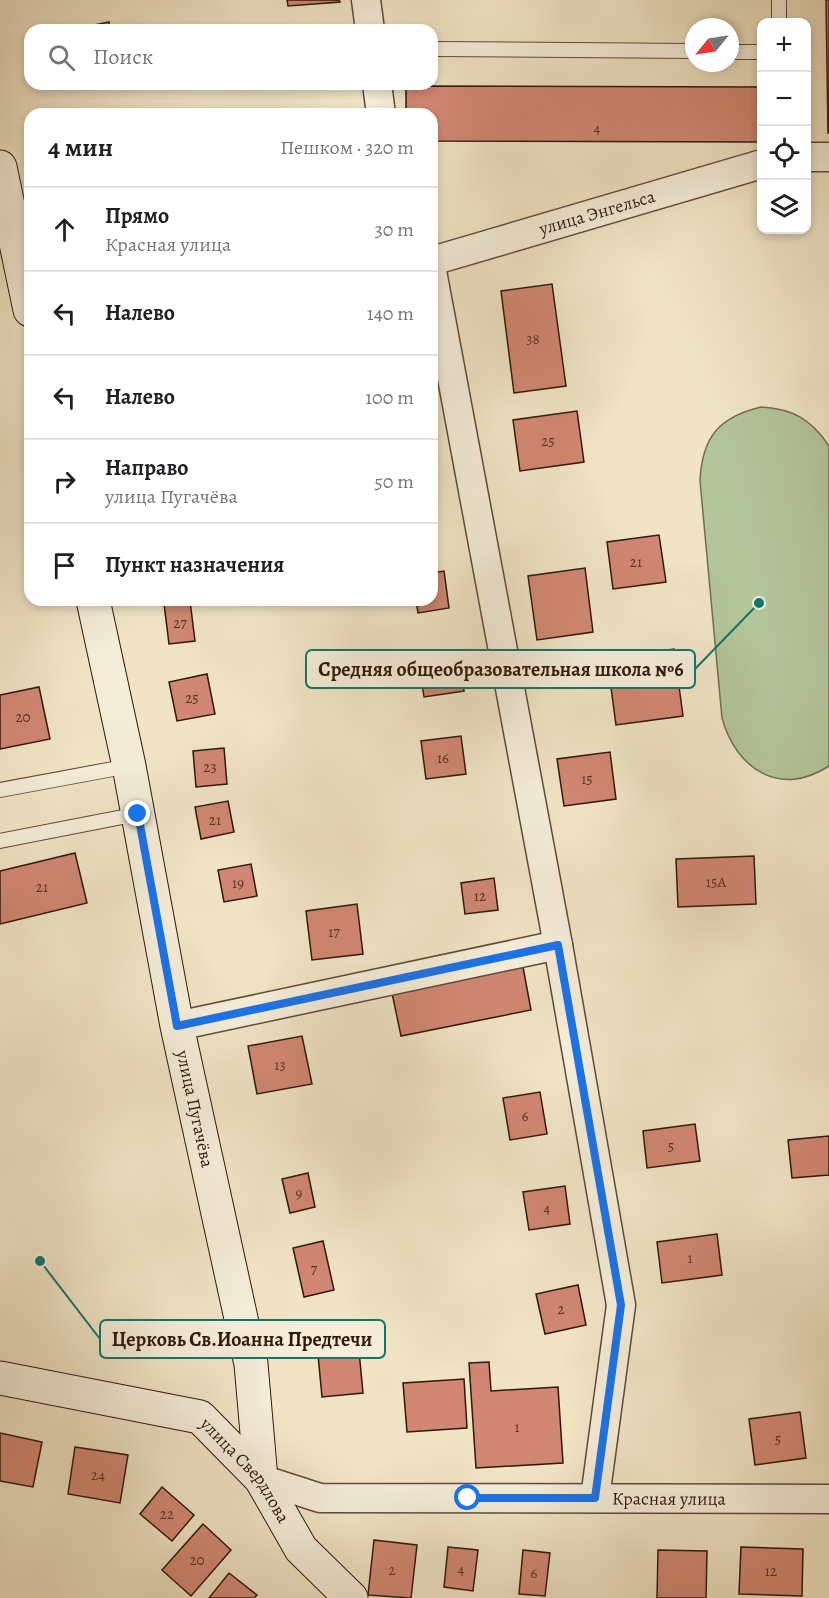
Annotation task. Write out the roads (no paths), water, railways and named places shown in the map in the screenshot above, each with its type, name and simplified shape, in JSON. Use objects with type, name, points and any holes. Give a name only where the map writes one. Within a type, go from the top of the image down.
[{"type":"street","points":[[366,0],[369,24]]},
{"type":"street","points":[[378,90],[380,108]]},
{"type":"street","points":[[811,157],[829,157]]},
{"type":"street","name":"улица Энгельса","points":[[438,259],[757,165]]},
{"type":"street","points":[[0,167],[24,281]]},
{"type":"street","points":[[438,303],[558,945],[621,1305],[595,1498]]},
{"type":"street","name":"улица Пугачёва","points":[[94,606],[129,766],[177,1026],[251,1364],[261,1479]]},
{"type":"street","points":[[177,1026],[558,945]]},
{"type":"street","name":"улица Свердлова","points":[[0,1378],[201,1417],[261,1479],[301,1550],[351,1598]]},
{"type":"street","name":"Красная улица","points":[[261,1479],[320,1498],[829,1499]]},
{"type":"lane","points":[[779,1],[779,18]]},
{"type":"lane","points":[[438,48],[685,51]]},
{"type":"lane","points":[[739,52],[757,52]]},
{"type":"lane","points":[[0,790],[129,766]]},
{"type":"lane","points":[[0,841],[138,814]]},
{"type":"place","name":"Средняя общеобразовательная школа №6","points":[[759,603]]},
{"type":"place","name":"Церковь Св.Иоанна Предтечи","points":[[40,1261]]}]
